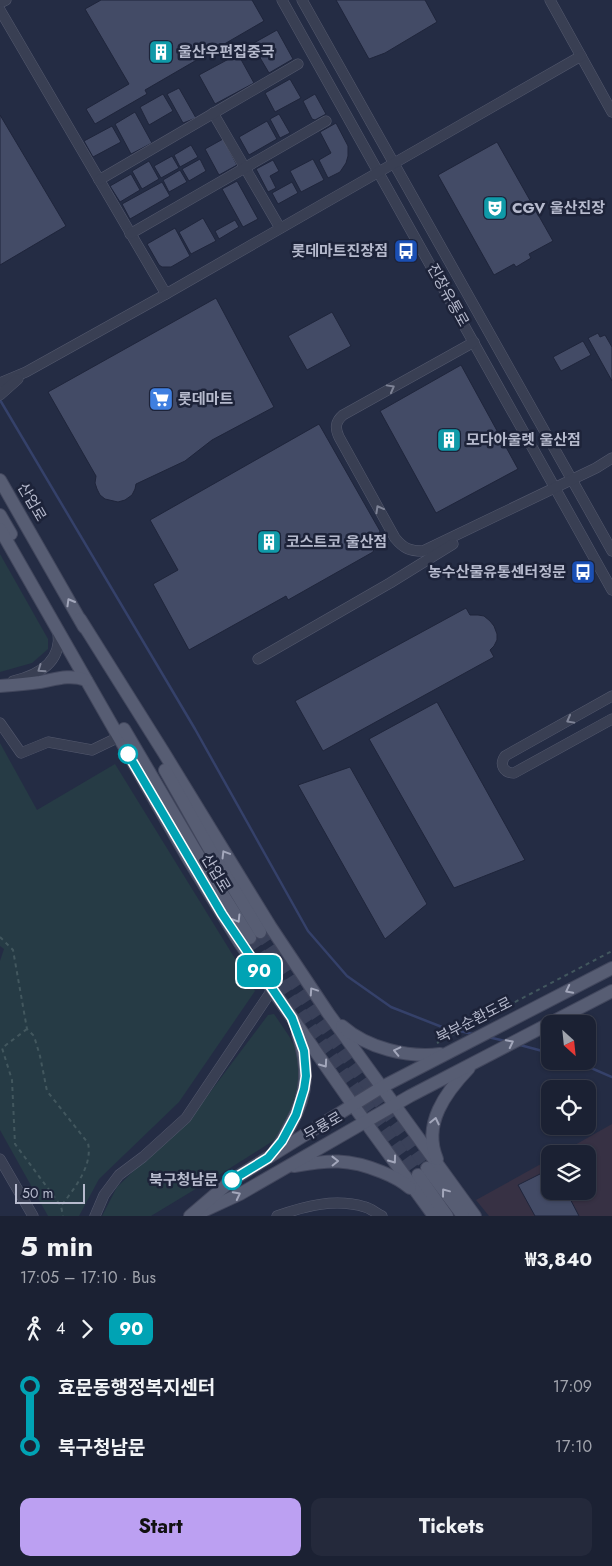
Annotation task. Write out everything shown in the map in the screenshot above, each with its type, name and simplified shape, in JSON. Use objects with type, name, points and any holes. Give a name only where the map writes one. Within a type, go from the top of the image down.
[{"type":"main road","name":"산업로","points":[[0,480],[209,848],[255,935],[198,855],[0,515]]},
{"type":"main road","name":"산업로","points":[[0,529],[189,860],[240,943],[364,1121],[434,1216]]},
{"type":"main road","name":"산업로","points":[[80,619],[270,926],[328,1013],[475,1216]]},
{"type":"main road","points":[[0,685],[21,685],[70,677],[79,677],[86,680]]},
{"type":"main road","name":"북부순환도로","points":[[353,1105],[382,1087],[450,1051],[612,968]]},
{"type":"main road","points":[[364,1121],[534,1030],[612,991]]},
{"type":"main road","points":[[328,1013],[348,1031],[372,1044],[403,1053],[432,1055],[450,1051]]},
{"type":"main road","points":[[268,1158],[282,1141],[296,1115],[304,1089],[306,1076],[304,1051],[292,1018]]},
{"type":"main road","points":[[440,1168],[432,1144],[435,1117],[446,1094],[481,1058]]},
{"type":"main road","name":"무룡로","points":[[192,1216],[232,1180],[353,1105]]},
{"type":"main road","name":"무룡로","points":[[192,1216],[240,1194],[364,1121]]},
{"type":"main road","points":[[286,1167],[336,1160],[354,1162],[389,1174],[404,1182],[419,1195]]},
{"type":"main road","points":[[447,1216],[422,1172],[463,1216]]},
{"type":"street","points":[[0,3],[6,0]]},
{"type":"street","name":"진장유통로","points":[[282,0],[612,590]]},
{"type":"street","name":"진장유통로","points":[[302,0],[612,551]]},
{"type":"street","points":[[550,0],[612,112]]},
{"type":"street","points":[[0,10],[166,294]]},
{"type":"street","points":[[0,383],[26,372],[166,294],[581,56]]},
{"type":"street","points":[[99,180],[298,64]]},
{"type":"street","points":[[213,114],[280,228]]},
{"type":"street","points":[[130,234],[326,121]]},
{"type":"street","points":[[474,342],[343,415],[338,419],[336,425],[336,431],[395,538],[406,549],[424,551],[572,480],[612,458]]},
{"type":"street","points":[[0,395],[26,372]]},
{"type":"street","points":[[258,659],[390,583],[499,516]]},
{"type":"street","points":[[0,685],[20,680],[46,666],[54,658],[58,649],[58,631]]},
{"type":"street","points":[[612,696],[505,756],[502,760],[502,766],[505,771],[514,773],[612,719]]},
{"type":"street","points":[[0,723],[21,753],[48,742],[92,750],[119,737]]},
{"type":"street","points":[[95,1216],[104,1195],[119,1175],[143,1157],[186,1118],[272,990]]},
{"type":"street","points":[[0,1159],[32,1216]]},
{"type":"street","points":[[277,1216],[327,1203],[366,1207],[382,1216]]},
{"type":"path","points":[[0,937],[13,950],[27,1029],[34,1036],[47,1091],[88,1143],[89,1149],[86,1166],[76,1187],[61,1206]]},
{"type":"path","points":[[453,1035],[612,951]]},
{"type":"path","points":[[27,1029],[2,1048],[12,1080],[15,1144],[61,1206],[63,1216]]},
{"type":"shaded area","points":[[0,554],[48,639],[48,649],[32,663],[0,672]]},
{"type":"shaded area","points":[[0,743],[37,810],[115,764],[255,991],[179,1102],[99,1179],[79,1216],[48,1216],[0,1130],[0,961],[4,949],[0,946]]},
{"type":"shaded area","points":[[274,1014],[297,1051],[301,1065],[293,1109],[276,1139],[151,1216],[102,1216],[117,1187],[196,1111],[268,1015]]},
{"type":"shaded area","points":[[612,1124],[612,1216],[489,1216],[476,1200],[541,1164],[541,1200],[596,1200],[596,1145],[575,1145],[596,1135],[596,1133]]},
{"type":"building","name":"울산우편집중국","points":[[101,0],[252,0],[264,21],[145,90],[147,94],[95,124],[86,109],[129,84],[85,9]]},
{"type":"building","points":[[336,0],[425,0],[437,22],[385,53],[369,59]]},
{"type":"building","points":[[277,30],[293,59],[269,73],[252,44]]},
{"type":"building","points":[[238,54],[254,83],[215,104],[199,75]]},
{"type":"building","points":[[290,79],[301,98],[275,112],[265,93]]},
{"type":"building","points":[[179,88],[196,118],[183,123],[167,94]]},
{"type":"building","points":[[163,94],[173,111],[149,125],[140,107]]},
{"type":"building","points":[[315,94],[326,114],[315,120],[312,119],[303,101]]},
{"type":"building","points":[[135,112],[152,143],[131,154],[115,124]]},
{"type":"building","points":[[279,114],[290,133],[280,138],[270,119]]},
{"type":"building","points":[[0,115],[66,226],[0,265]]},
{"type":"building","points":[[267,121],[277,139],[249,155],[239,137]]},
{"type":"building","points":[[336,123],[348,146],[348,156],[340,172],[328,178],[319,160],[331,153],[320,132]]},
{"type":"building","points":[[112,126],[121,142],[93,157],[84,141]]},
{"type":"building","points":[[223,139],[237,165],[219,175],[205,149]]},
{"type":"building","name":"CGV 울산진장","points":[[497,142],[553,241],[529,254],[531,258],[516,267],[514,264],[494,275],[438,175]]},
{"type":"building","points":[[191,145],[198,157],[180,167],[174,155]]},
{"type":"building","points":[[172,156],[179,168],[161,178],[154,166]]},
{"type":"building","points":[[200,159],[206,171],[189,181],[182,169]]},
{"type":"building","points":[[313,159],[324,180],[301,192],[290,171]]},
{"type":"building","points":[[273,160],[279,171],[270,176],[276,188],[268,192],[256,169]]},
{"type":"building","points":[[149,161],[159,179],[142,189],[132,171]]},
{"type":"building","points":[[180,170],[187,182],[169,192],[163,180]]},
{"type":"building","points":[[131,174],[140,190],[120,202],[110,186]]},
{"type":"building","points":[[237,181],[258,219],[243,227],[222,189]]},
{"type":"building","points":[[162,182],[170,196],[130,219],[122,204]]},
{"type":"building","points":[[292,182],[298,193],[278,204],[272,193]]},
{"type":"building","points":[[203,218],[216,241],[191,254],[179,232]]},
{"type":"building","points":[[235,220],[239,227],[219,239],[215,231]]},
{"type":"building","points":[[175,228],[190,256],[171,267],[162,267],[147,244]]},
{"type":"building","name":"롯데마트","points":[[216,298],[274,407],[212,440],[185,461],[136,484],[132,495],[125,500],[118,502],[105,499],[97,489],[95,483],[96,476],[48,392]]},
{"type":"building","points":[[332,312],[351,346],[307,370],[288,336]]},
{"type":"building","points":[[598,333],[600,337],[605,335],[612,347],[612,381],[588,338]]},
{"type":"building","points":[[583,341],[591,355],[561,371],[553,357]]},
{"type":"building","name":"모다아울렛 울산점","points":[[461,365],[518,469],[436,513],[380,411]]},
{"type":"building","name":"코스트코 울산점","points":[[319,424],[380,531],[373,552],[288,600],[286,596],[189,650],[153,584],[178,570],[150,520]]},
{"type":"building","points":[[466,608],[470,615],[484,616],[494,626],[497,640],[490,650],[494,657],[323,751],[295,701]]},
{"type":"building","points":[[437,702],[525,860],[454,888],[369,739]]},
{"type":"building","points":[[350,767],[427,904],[385,939],[298,785]]},
{"type":"building","points":[[541,1174],[541,1200],[571,1200],[579,1216],[535,1216],[518,1185]]},
{"type":"waterway","points":[[0,400],[195,729],[308,931],[347,976],[391,1007],[442,1027],[473,1034]]},
{"type":"waterway","points":[[488,1037],[505,1041]]},
{"type":"waterway","points":[[520,1045],[541,1051]]},
{"type":"waterway","points":[[596,1070],[612,1077]]},
{"type":"tunnel","points":[[260,932],[318,1018],[427,1168]]},
{"type":"tunnel","points":[[250,938],[309,1025],[418,1175]]},
{"type":"bus line","name":"90","points":[[128,754],[189,860],[240,943],[292,1018],[304,1051],[306,1076],[301,1103],[282,1141],[268,1158],[232,1180]]},
{"type":"place","name":"울산우편집중국","points":[[161,52]]},
{"type":"place","name":"CGV 울산진장","points":[[495,208]]},
{"type":"place","name":"롯데마트진장점","points":[[406,251]]},
{"type":"place","name":"롯데마트","points":[[161,399]]},
{"type":"place","name":"모다아울렛 울산점","points":[[449,440]]},
{"type":"place","name":"코스트코 울산점","points":[[269,542]]},
{"type":"place","name":"농수산물유통센터정문","points":[[583,572]]},
{"type":"place","name":"북구청남문","points":[[232,1180]]}]
